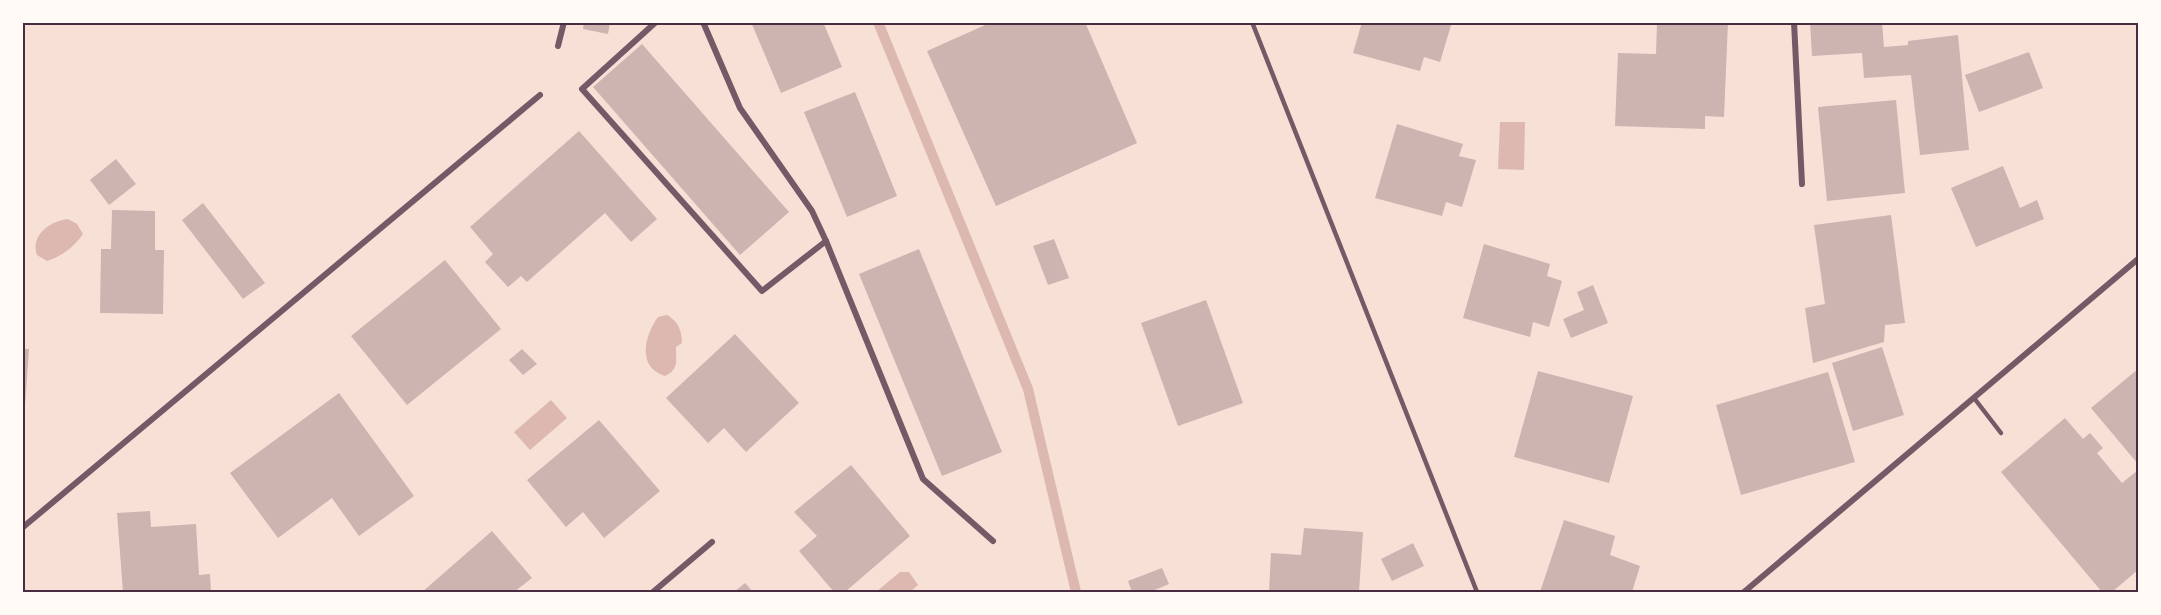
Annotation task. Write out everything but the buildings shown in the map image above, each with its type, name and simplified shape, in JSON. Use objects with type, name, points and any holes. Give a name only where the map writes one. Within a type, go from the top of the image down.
[{"type":"street","points":[[558,46],[564,22]]},
{"type":"street","points":[[656,22],[582,89],[762,291],[826,241]]},
{"type":"street","points":[[703,22],[740,108],[812,211],[923,479],[993,541]]},
{"type":"street","points":[[1794,22],[1802,184]]},
{"type":"street","points":[[22,528],[540,94]]},
{"type":"street","points":[[1744,592],[2139,259]]},
{"type":"street","points":[[653,592],[712,542]]},
{"type":"lane","points":[[1252,22],[1477,592]]},
{"type":"lane","points":[[1974,398],[2001,433]]},
{"type":"shaded area","points":[[1500,122],[1525,122],[1524,170],[1498,169]]},
{"type":"shaded area","points":[[68,219],[77,224],[83,234],[79,239],[63,254],[47,261],[37,255],[36,241],[43,230],[61,220]]},
{"type":"shaded area","points":[[667,315],[679,327],[682,343],[676,347],[675,368],[665,376],[650,366],[646,350],[653,324],[658,317]]},
{"type":"shaded area","points":[[551,400],[567,418],[530,450],[514,432]]},
{"type":"shaded area","points":[[900,572],[909,572],[918,585],[910,592],[876,592]]},
{"type":"waterway","points":[[878,22],[1028,389],[1076,592]]}]
